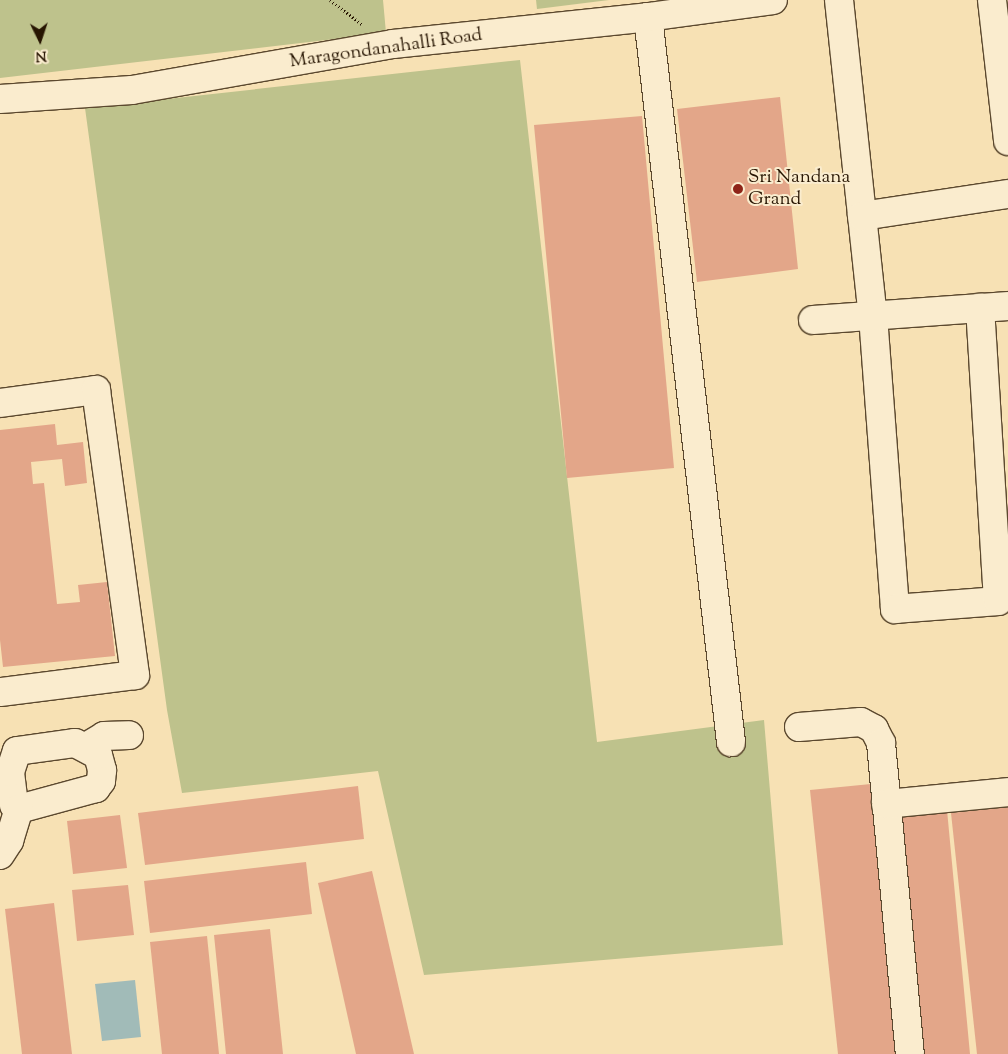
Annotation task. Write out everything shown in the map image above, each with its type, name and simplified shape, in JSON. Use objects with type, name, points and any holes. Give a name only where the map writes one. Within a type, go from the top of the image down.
[{"type":"street","name":"Maragondanahalli Road","points":[[0,99],[132,90],[393,44],[648,17],[770,0]]},
{"type":"street","points":[[839,0],[873,316],[895,609],[998,601],[980,308]]},
{"type":"street","points":[[992,0],[1008,141]]},
{"type":"street","points":[[648,17],[731,742]]},
{"type":"street","points":[[862,216],[1008,194]]},
{"type":"street","points":[[813,320],[1008,306]]},
{"type":"street","points":[[0,403],[96,390],[135,676],[0,692]]},
{"type":"street","points":[[799,728],[861,722],[874,730],[881,743],[910,1054]]},
{"type":"street","points":[[86,747],[104,736],[129,735]]},
{"type":"street","points":[[75,743],[86,747],[98,755],[102,770],[101,781],[96,788],[19,809],[14,805],[10,772],[17,751],[75,743]]},
{"type":"street","points":[[886,804],[1008,792]]},
{"type":"street","points":[[0,855],[9,842],[19,809]]},
{"type":"path","points":[[330,0],[393,44]]},
{"type":"green space","points":[[0,0],[383,0],[386,33],[0,78]]},
{"type":"green space","points":[[536,0],[609,0],[537,9]]},
{"type":"green space","points":[[520,60],[597,742],[764,720],[783,945],[424,975],[378,771],[182,793],[167,710],[85,108]]},
{"type":"water","points":[[135,980],[141,1037],[102,1041],[95,984]]},
{"type":"building","name":"Sri Nandana Grand","points":[[780,97],[798,269],[697,282],[677,109]]},
{"type":"building","points":[[642,116],[674,468],[567,478],[534,125]]},
{"type":"building","points":[[55,424],[57,445],[83,442],[87,483],[65,486],[62,459],[31,462],[33,484],[44,483],[57,604],[80,602],[78,585],[107,582],[115,656],[3,667],[0,640],[0,430]]},
{"type":"building","points":[[871,784],[899,1054],[838,1054],[810,790]]},
{"type":"building","points":[[358,786],[364,839],[145,865],[138,813]]},
{"type":"building","points":[[1008,807],[1008,1054],[977,1054],[951,813]]},
{"type":"building","points":[[947,810],[970,1054],[916,1054],[894,815]]},
{"type":"building","points":[[120,815],[127,868],[73,874],[67,821]]},
{"type":"building","points":[[306,862],[312,914],[150,933],[144,881]]},
{"type":"building","points":[[372,871],[414,1054],[356,1054],[318,883]]},
{"type":"building","points":[[128,885],[134,935],[77,941],[72,890]]},
{"type":"building","points":[[54,903],[72,1054],[22,1054],[5,909]]},
{"type":"building","points":[[270,929],[283,1054],[226,1054],[214,935]]},
{"type":"building","points":[[207,936],[219,1054],[162,1054],[150,942]]},
{"type":"place","name":"Sri Nandana Grand","points":[[738,189]]}]
